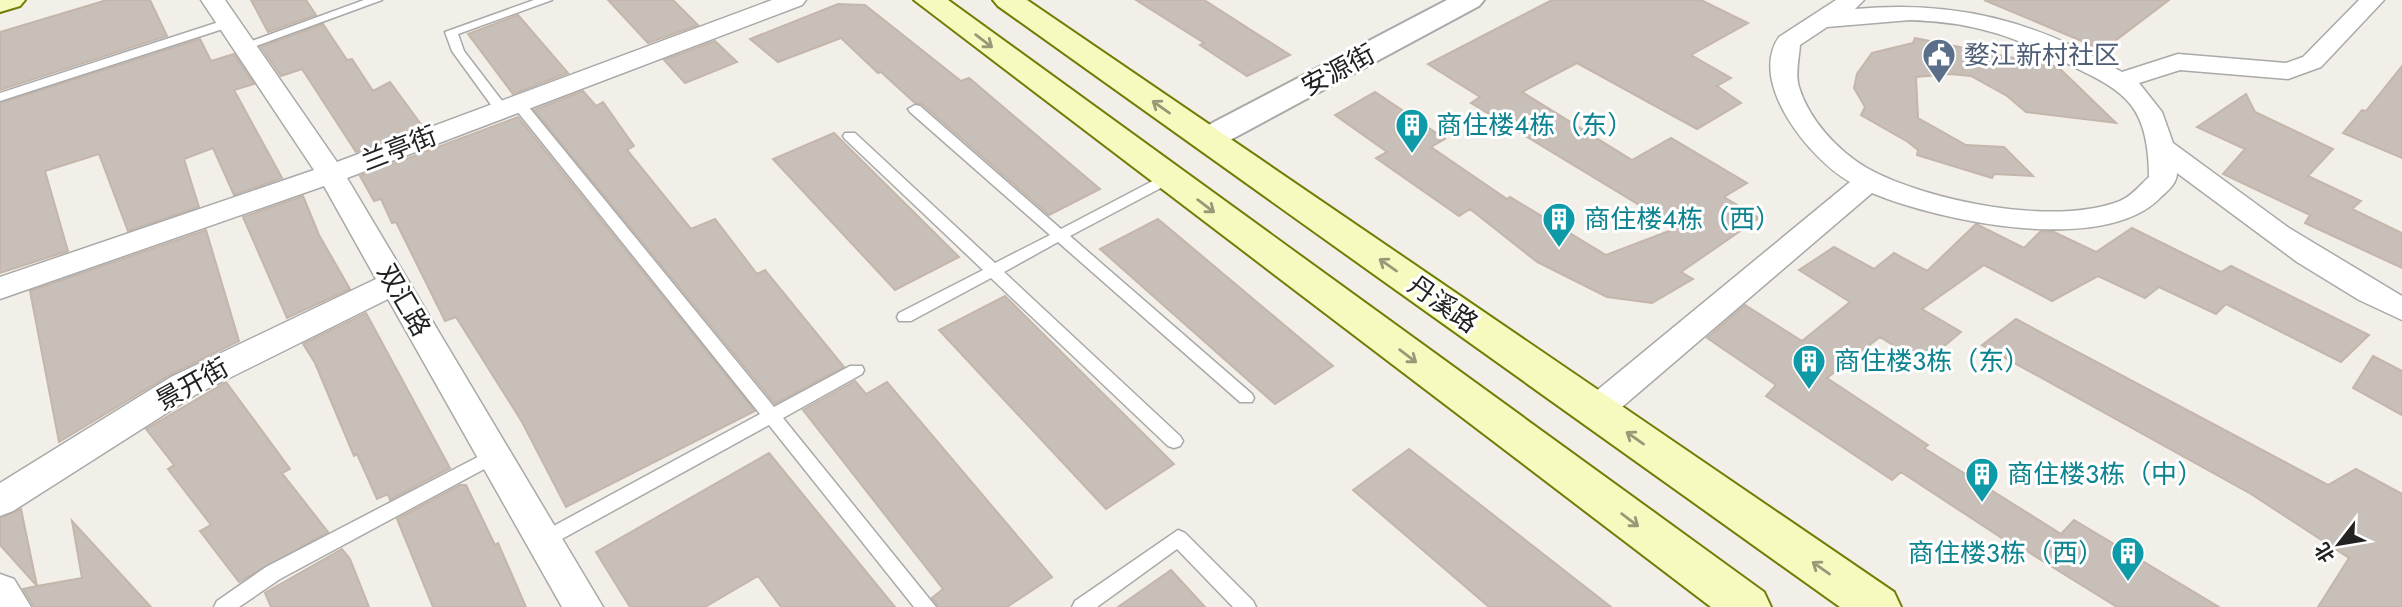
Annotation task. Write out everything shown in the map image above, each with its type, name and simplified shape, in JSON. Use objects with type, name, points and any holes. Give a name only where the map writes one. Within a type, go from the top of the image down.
[{"type":"main road","points":[[0,3],[10,0]]},
{"type":"main road","points":[[929,0],[1747,607]]},
{"type":"main road","name":"丹溪路","points":[[1008,0],[1877,607]]},
{"type":"street","name":"兰亭街","points":[[0,288],[331,174],[794,0]]},
{"type":"street","name":"安源街","points":[[1207,139],[1469,0]]},
{"type":"street","points":[[1821,21],[1891,11],[1944,14],[2001,24],[2054,46],[2117,82],[2144,102],[2163,148],[2163,179],[2133,206],[2082,220],[2006,218],[1930,204],[1857,174],[1811,135],[1786,87],[1788,42],[1852,0]]},
{"type":"street","points":[[2117,82],[2178,62],[2244,65],[2288,71],[2312,62],[2372,0]]},
{"type":"street","name":"双汇路","points":[[228,23],[331,174],[583,607]]},
{"type":"street","points":[[2163,148],[2253,219],[2371,294],[2402,309]]},
{"type":"street","points":[[1596,410],[1871,179]]},
{"type":"street","name":"景开街","points":[[0,502],[183,386],[394,283]]},
{"type":"street","points":[[0,591],[11,607]]},
{"type":"lane","points":[[0,97],[228,23],[376,0]]},
{"type":"lane","points":[[545,0],[451,32],[458,51],[510,106],[772,416],[926,607]]},
{"type":"lane","points":[[915,109],[1246,398]]},
{"type":"lane","points":[[850,136],[1174,442]]},
{"type":"lane","points":[[905,317],[1169,178]]},
{"type":"lane","points":[[544,540],[856,370]]},
{"type":"lane","points":[[224,607],[273,573],[495,455]]},
{"type":"lane","points":[[1083,607],[1178,538],[1246,607]]},
{"type":"building","points":[[107,0],[150,0],[167,36],[0,90],[0,32]]},
{"type":"building","points":[[251,0],[306,0],[316,15],[268,32]]},
{"type":"building","points":[[608,0],[673,0],[698,25],[648,43]]},
{"type":"building","points":[[1136,0],[1204,0],[1290,55],[1247,76],[1200,45],[1204,43]]},
{"type":"building","points":[[1552,0],[1701,0],[1748,23],[1691,55],[1731,78],[1717,86],[1741,103],[1697,129],[1577,63],[1522,92],[1632,160],[1671,138],[1747,183],[1724,197],[1759,218],[1681,272],[1693,279],[1652,303],[1607,297],[1537,262],[1470,209],[1459,216],[1376,158],[1387,152],[1335,115],[1375,92],[1445,139],[1431,147],[1507,199],[1510,197],[1606,255],[1677,228],[1471,103],[1480,97],[1428,64]]},
{"type":"building","points":[[1984,0],[2169,0],[2103,50]]},
{"type":"building","points":[[838,4],[865,5],[961,81],[969,78],[1100,189],[1049,215],[922,104],[915,103],[881,72],[878,73],[841,38],[778,62],[750,39]]},
{"type":"building","points":[[518,15],[568,73],[513,94],[468,34]]},
{"type":"building","points":[[323,24],[347,60],[352,59],[373,91],[390,82],[423,127],[356,152],[302,69],[281,76],[261,47]]},
{"type":"building","points":[[1915,38],[2058,67],[2116,123],[2026,112],[2007,96],[1971,76],[1950,74],[1916,77],[1918,118],[1966,145],[2004,147],[2033,176],[1994,174],[1992,178],[1917,155],[1918,150],[1908,142],[1861,115],[1865,107],[1854,88],[1857,74],[1872,53],[1913,43]]},
{"type":"building","points":[[200,39],[211,61],[234,54],[254,84],[234,90],[282,178],[234,195],[213,148],[184,159],[199,207],[128,231],[99,154],[45,171],[68,251],[0,273],[0,103]]},
{"type":"building","points":[[715,41],[737,62],[685,83],[664,60]]},
{"type":"building","points":[[2402,66],[2402,158],[2343,133],[2362,110],[2366,111]]},
{"type":"building","points":[[583,91],[596,106],[603,102],[634,146],[627,150],[691,229],[715,219],[757,274],[765,270],[844,367],[775,404],[534,110]]},
{"type":"building","points":[[2246,94],[2255,112],[2333,149],[2308,176],[2361,201],[2352,209],[2402,233],[2402,268],[2305,223],[2310,215],[2223,174],[2245,149],[2197,127]]},
{"type":"building","points":[[518,117],[755,411],[566,507],[522,422],[456,317],[445,321],[396,222],[392,223],[381,199],[374,201],[360,176]]},
{"type":"building","points":[[834,133],[959,257],[895,290],[773,159]]},
{"type":"building","points":[[303,196],[319,235],[350,289],[287,318],[243,217]]},
{"type":"building","points":[[1158,219],[1333,366],[1275,404],[1100,249]]},
{"type":"building","points":[[1976,224],[2024,248],[2041,231],[2054,232],[2096,252],[2132,228],[2221,272],[2231,266],[2369,335],[2341,362],[2226,304],[2216,314],[2159,287],[2145,298],[2098,276],[2052,301],[1984,265],[1922,309],[1961,332],[1923,364],[1880,337],[1827,378],[1928,445],[1924,448],[2061,534],[2074,520],[2219,607],[2117,607],[2022,548],[2020,550],[1901,472],[1892,480],[1766,396],[1776,385],[1707,338],[1745,305],[1802,341],[1850,302],[1799,270],[1834,247],[1874,269],[1894,253],[1927,271]]},
{"type":"building","points":[[206,230],[239,341],[170,375],[59,442],[30,291]]},
{"type":"building","points":[[1005,296],[1174,464],[1106,509],[939,330]]},
{"type":"building","points":[[366,313],[450,468],[390,500],[388,494],[377,499],[357,454],[354,456],[315,363],[303,344]]},
{"type":"building","points":[[2016,319],[2328,485],[2356,469],[2402,494],[2402,607],[2318,607],[2349,558],[2251,494],[1982,345]]},
{"type":"building","points":[[2373,356],[2402,371],[2402,415],[2353,388]]},
{"type":"building","points":[[855,381],[866,394],[887,382],[1052,577],[1007,607],[939,607],[932,598],[943,589],[803,410]]},
{"type":"building","points":[[226,382],[290,469],[282,473],[328,532],[239,582],[200,531],[211,525],[168,469],[174,465],[146,429]]},
{"type":"building","points":[[1409,449],[1611,607],[1489,607],[1353,490]]},
{"type":"building","points":[[769,453],[895,607],[781,607],[758,576],[705,607],[630,607],[596,552]]},
{"type":"building","points":[[460,485],[466,485],[495,545],[498,543],[526,607],[433,607],[397,519]]},
{"type":"building","points":[[21,509],[37,586],[0,545],[0,518]]},
{"type":"building","points":[[72,521],[151,607],[34,607],[23,589],[82,578]]},
{"type":"building","points":[[342,549],[350,559],[369,607],[271,607],[265,593]]},
{"type":"building","points":[[1171,570],[1205,607],[1118,607]]},
{"type":"place","name":"婺江新村社区","points":[[1939,85]]},
{"type":"place","name":"商住楼4栋（东）","points":[[1412,155]]},
{"type":"place","name":"商住楼4栋（西）","points":[[1559,249]]},
{"type":"place","name":"商住楼3栋（东）","points":[[1809,391]]},
{"type":"place","name":"商住楼3栋（中）","points":[[1982,504]]},
{"type":"place","name":"商住楼3栋（西）","points":[[2128,583]]}]
